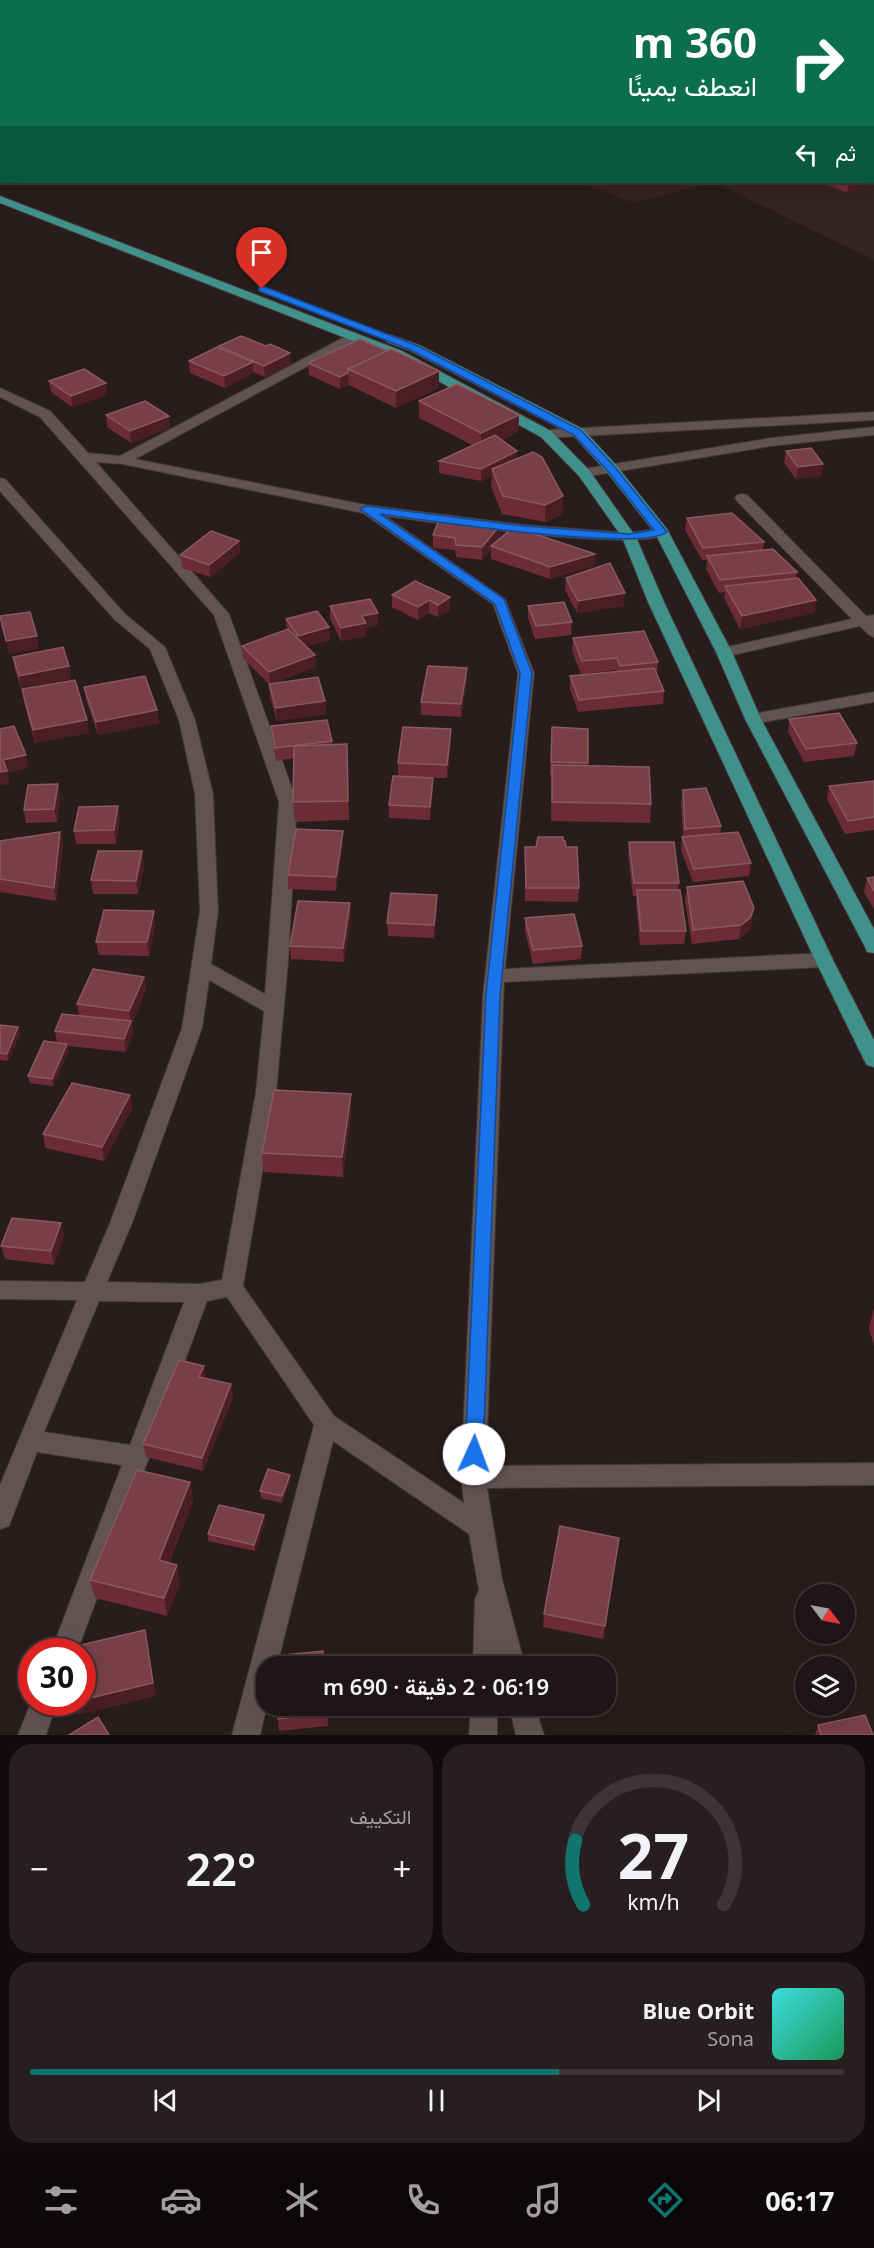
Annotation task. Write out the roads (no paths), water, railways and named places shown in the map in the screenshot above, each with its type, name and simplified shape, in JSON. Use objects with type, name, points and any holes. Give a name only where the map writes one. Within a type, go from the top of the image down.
[{"type":"main road","points":[[0,187],[415,348],[578,432],[611,468],[662,532],[724,652],[753,718],[874,947]]},
{"type":"main road","points":[[0,199],[398,354],[546,434],[584,473],[629,537],[656,602],[824,960],[874,1060]]},
{"type":"street","points":[[123,460],[354,336]]},
{"type":"street","points":[[0,392],[45,414],[221,614],[288,801],[266,1092],[232,1287],[326,1423],[480,1528]]},
{"type":"street","points":[[546,434],[874,416]]},
{"type":"street","points":[[584,473],[771,442],[874,431]]},
{"type":"street","points":[[84,458],[123,460],[366,509],[524,529],[629,537],[662,532]]},
{"type":"street","points":[[0,482],[120,617],[157,647],[187,720],[204,794],[209,911],[192,1029],[121,1223],[29,1440],[0,1518]]},
{"type":"street","points":[[742,498],[870,624]]},
{"type":"street","points":[[366,509],[500,602],[526,673],[495,976],[473,1477],[489,1580],[509,1656]]},
{"type":"street","points":[[724,652],[870,624]]},
{"type":"street","points":[[753,718],[874,697]]},
{"type":"street","points":[[495,976],[824,960]]},
{"type":"street","points":[[201,967],[274,1008]]},
{"type":"street","points":[[0,1290],[199,1293],[232,1287]]},
{"type":"street","points":[[69,1638],[199,1293]]},
{"type":"street","points":[[246,1735],[326,1423]]},
{"type":"street","points":[[29,1440],[137,1457]]},
{"type":"street","points":[[473,1477],[874,1474]]},
{"type":"street","points":[[486,1656],[489,1580]]},
{"type":"street","points":[[32,1735],[39,1716]]},
{"type":"street","points":[[483,1735],[484,1716]]},
{"type":"street","points":[[525,1716],[530,1735]]}]
